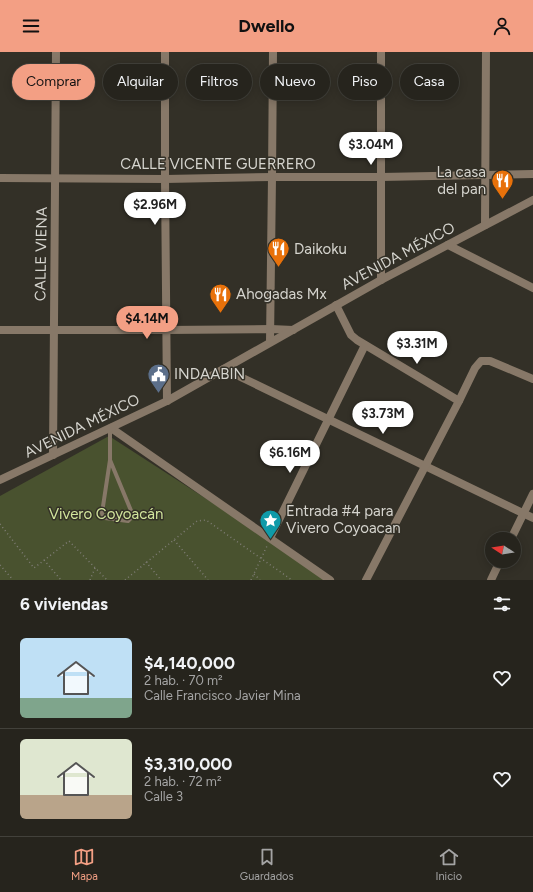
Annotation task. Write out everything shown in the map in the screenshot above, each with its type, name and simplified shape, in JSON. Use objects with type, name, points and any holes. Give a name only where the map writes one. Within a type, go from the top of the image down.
[{"type":"street","name":"CALLE VIENA","points":[[53,455],[56,52]]},
{"type":"street","points":[[165,52],[166,401]]},
{"type":"street","points":[[270,342],[273,52]]},
{"type":"street","points":[[380,280],[381,52]]},
{"type":"street","points":[[485,225],[486,52]]},
{"type":"street","name":"CALLE VICENTE GUERRERO","points":[[0,178],[165,179],[533,174]]},
{"type":"street","name":"AVENIDA MÉXICO","points":[[0,480],[166,401],[380,280],[533,200]]},
{"type":"street","points":[[448,245],[533,288]]},
{"type":"street","points":[[336,305],[352,335],[365,345],[459,401]]},
{"type":"street","points":[[0,330],[293,330]]},
{"type":"street","points":[[270,538],[365,345]]},
{"type":"street","points":[[366,580],[426,467],[475,368],[481,361],[490,360],[533,379]]},
{"type":"street","points":[[224,369],[533,518]]},
{"type":"street","points":[[110,428],[330,580]]},
{"type":"street","points":[[515,532],[533,494]]},
{"type":"street","points":[[491,580],[497,568]]},
{"type":"lane","points":[[110,428],[110,460],[102,513],[105,518],[128,521],[131,518],[132,513],[110,460]]},
{"type":"path","points":[[125,580],[197,521],[206,520],[292,580]]},
{"type":"path","points":[[0,524],[34,568],[69,541],[107,580]]},
{"type":"path","points":[[251,580],[270,538]]},
{"type":"path","points":[[174,540],[208,580]]},
{"type":"path","points":[[44,560],[61,580]]},
{"type":"path","points":[[146,562],[161,580]]},
{"type":"path","points":[[0,565],[13,580]]},
{"type":"path","points":[[90,580],[95,568]]},
{"type":"path","points":[[254,574],[260,580]]},
{"type":"green space","name":"Vivero Coyoacán","points":[[109,436],[270,540],[325,580],[0,580],[0,496]]},
{"type":"place","name":"La casa del pan","points":[[502,200]]},
{"type":"place","name":"Daikoku","points":[[278,268]]},
{"type":"place","name":"Ahogadas Mx","points":[[220,314]]},
{"type":"place","name":"INDAABIN","points":[[159,394]]},
{"type":"place","name":"Entrada #4 para Vivero Coyoacan","points":[[270,540]]}]
